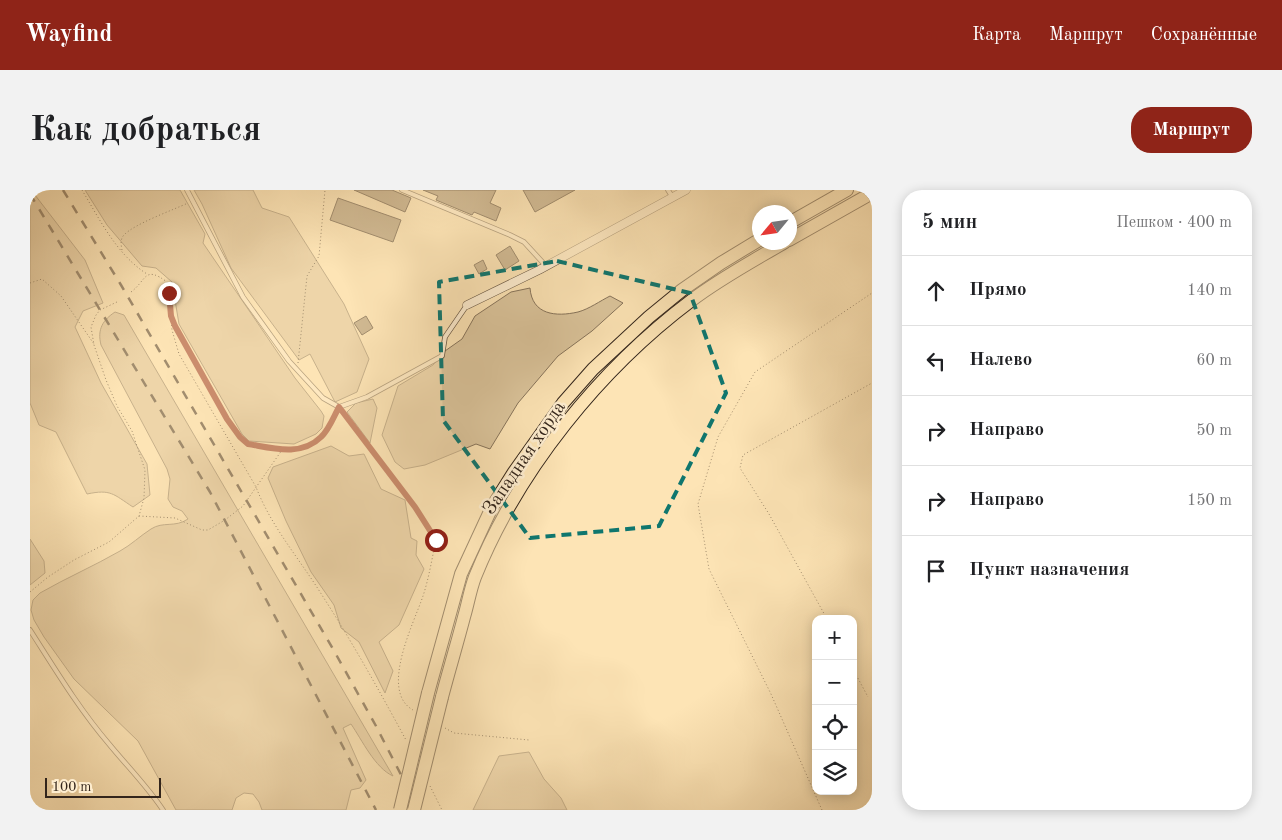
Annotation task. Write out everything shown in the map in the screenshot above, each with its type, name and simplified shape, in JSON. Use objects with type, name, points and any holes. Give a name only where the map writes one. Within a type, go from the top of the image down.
[{"type":"highway","points":[[797,219],[847,190]]},
{"type":"highway","points":[[797,236],[872,193]]},
{"type":"highway","name":"Западная хорда","points":[[400,810],[428,693],[461,574],[492,507],[514,472],[563,403],[593,369],[649,316],[682,290],[752,245]]},
{"type":"highway","name":"Западная хорда","points":[[414,810],[442,697],[475,578],[505,512],[575,411],[603,379],[660,326],[692,300],[729,274],[771,250]]},
{"type":"street","points":[[467,305],[546,266],[686,190]]},
{"type":"lane","points":[[187,190],[194,200],[243,297],[288,361],[323,398],[339,407],[367,397],[442,356],[445,338],[467,305]]},
{"type":"lane","points":[[402,190],[524,242],[546,266]]},
{"type":"lane","points":[[668,190],[673,198]]},
{"type":"lane","points":[[30,630],[68,689],[108,744],[149,790],[163,810]]},
{"type":"path","points":[[82,190],[123,253],[139,269],[148,274],[152,273],[159,276],[166,282],[170,300],[172,330],[179,354],[256,487],[262,502],[323,596],[384,697],[409,746]]},
{"type":"path","points":[[298,371],[307,276],[319,256],[324,190]]},
{"type":"path","points":[[123,253],[121,245],[125,234],[137,226],[194,200]]},
{"type":"path","points":[[131,292],[148,274]]},
{"type":"path","points":[[30,283],[42,279],[61,296],[94,345]]},
{"type":"path","points":[[822,810],[771,694],[709,569],[698,504],[718,437],[755,372],[872,293]]},
{"type":"path","points":[[30,592],[48,577],[74,560],[109,542],[139,516],[144,498],[145,470],[132,431],[116,406],[94,345],[91,327],[100,310],[119,301]]},
{"type":"path","points":[[171,316],[227,419],[240,437],[248,444],[295,450],[310,445],[322,437],[339,407],[415,507],[436,540],[424,594],[398,668],[399,694],[410,708],[417,712]]},
{"type":"path","points":[[825,615],[769,514],[740,468],[743,455],[872,383]]},
{"type":"path","points":[[139,516],[176,518],[202,530],[208,530],[243,506],[283,449]]},
{"type":"path","points":[[857,676],[868,697]]},
{"type":"path","points":[[440,724],[454,733],[529,740]]},
{"type":"path","points":[[427,780],[442,810]]},
{"type":"highlighted area","points":[[557,261],[690,293],[726,393],[659,526],[530,538],[443,420],[439,282]]},
{"type":"shaded area","points":[[30,190],[34,190],[35,195],[85,260],[103,303],[83,311],[75,327],[101,383],[147,464],[150,495],[133,507],[107,492],[87,494],[56,432],[39,425],[30,403]]},
{"type":"shaded area","points":[[85,190],[180,190],[205,234],[203,243],[295,378],[324,416],[322,428],[316,434],[294,444],[249,441],[242,434],[179,324],[172,282],[156,268],[142,266],[107,225]]},
{"type":"shaded area","points":[[194,190],[253,190],[262,208],[289,217],[344,304],[369,359],[357,392],[335,402],[310,354],[299,360],[231,268]]},
{"type":"shaded area","points":[[530,288],[535,304],[540,309],[554,314],[578,312],[610,296],[623,303],[592,331],[558,356],[518,403],[490,449],[476,444],[425,465],[404,469],[395,462],[382,435],[398,386],[433,365],[445,351],[462,339],[475,316],[511,292]]},
{"type":"shaded area","points":[[115,312],[124,315],[393,776],[380,767],[351,724],[343,728],[366,780],[360,788],[351,790],[346,810],[262,810],[253,794],[244,793],[236,798],[232,810],[176,810],[138,741],[74,679],[34,620],[31,610],[33,600],[40,593],[120,551],[160,525],[183,522],[188,519],[182,511],[173,507],[168,499],[170,479],[167,469],[101,345],[100,334],[102,326],[107,318]]},
{"type":"shaded area","points":[[373,399],[377,408],[370,443],[347,412],[356,403]]},
{"type":"shaded area","points":[[331,446],[349,456],[364,454],[381,489],[405,500],[411,538],[417,541],[416,555],[424,569],[399,625],[379,642],[393,671],[385,693],[359,642],[341,628],[334,605],[311,572],[286,521],[268,478],[273,467]]},
{"type":"shaded area","points":[[30,539],[44,561],[45,573],[30,585]]},
{"type":"shaded area","points":[[529,752],[544,779],[561,798],[567,810],[473,810],[499,756]]},
{"type":"building","points":[[354,190],[392,190],[411,198],[405,212]]},
{"type":"building","points":[[423,190],[496,190],[490,203],[501,208],[496,221],[474,212],[472,215],[436,200],[438,196]]},
{"type":"building","points":[[523,190],[575,190],[535,212]]},
{"type":"building","points":[[338,198],[401,220],[393,242],[330,220]]},
{"type":"building","points":[[510,246],[519,261],[505,270],[496,255]]},
{"type":"building","points":[[483,260],[487,269],[479,274],[474,265]]},
{"type":"building","points":[[366,316],[373,328],[362,335],[354,323]]},
{"type":"railway","points":[[63,190],[121,285],[333,649],[376,726],[419,810]]},
{"type":"railway","points":[[30,194],[210,492],[376,810]]},
{"type":"route","points":[[169,293],[171,316],[175,326],[227,419],[244,441],[248,444],[295,450],[310,445],[322,437],[339,407],[415,507],[436,540]]}]
